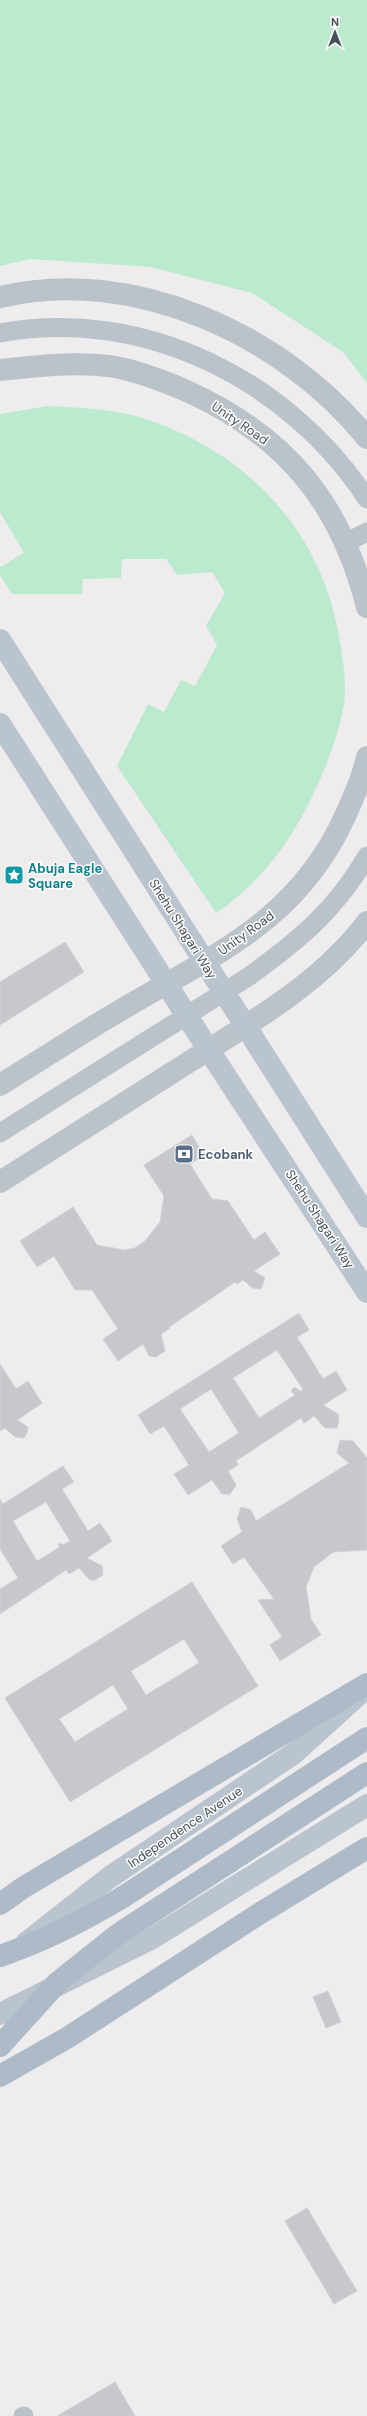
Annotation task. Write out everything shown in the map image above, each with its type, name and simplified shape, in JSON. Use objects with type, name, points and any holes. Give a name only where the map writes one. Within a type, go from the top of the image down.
[{"type":"main road","name":"Shehu Shagari Way","points":[[0,640],[204,963],[367,1217]]},
{"type":"main road","name":"Shehu Shagari Way","points":[[0,724],[168,984],[208,1050],[367,1292]]},
{"type":"main road","points":[[0,1904],[91,1847],[367,1686]]},
{"type":"main road","name":"Independence Avenue","points":[[0,1964],[110,1877],[294,1754],[367,1686]]},
{"type":"main road","name":"Independence Avenue","points":[[0,1956],[44,1940],[81,1922],[123,1897],[367,1738]]},
{"type":"main road","points":[[0,2046],[58,1982],[117,1935],[367,1774]]},
{"type":"main road","points":[[0,2014],[151,1939],[367,1805]]},
{"type":"main road","points":[[0,2076],[67,2038],[172,1972],[262,1912],[367,1848]]},
{"type":"street","points":[[0,297],[20,292],[65,289],[116,292],[160,302],[208,318],[256,343],[306,379],[354,421],[367,438]]},
{"type":"street","points":[[0,333],[23,329],[71,327],[112,331],[153,341],[195,354],[240,377],[284,408],[328,448],[367,500]]},
{"type":"street","name":"Unity Road","points":[[0,370],[45,365],[109,366],[164,381],[219,406],[262,435],[296,466],[324,502],[347,542],[360,578],[367,607]]},
{"type":"street","points":[[347,542],[367,532]]},
{"type":"street","name":"Unity Road","points":[[0,1085],[126,1007],[204,963],[257,928],[279,909],[290,899],[317,867],[340,828],[354,796],[367,757]]},
{"type":"street","points":[[0,1133],[248,978],[301,937],[330,909],[355,876],[367,856]]},
{"type":"street","points":[[0,1182],[245,1026],[322,970],[357,935],[367,922]]},
{"type":"green space","points":[[0,0],[367,0],[367,383],[343,352],[252,293],[150,267],[30,259],[0,266]]},
{"type":"green space","points":[[48,406],[101,410],[140,417],[188,436],[222,456],[252,479],[278,505],[300,535],[318,568],[331,604],[340,642],[345,688],[342,714],[330,755],[309,803],[288,839],[276,856],[249,887],[216,913],[117,766],[148,704],[164,712],[181,680],[195,686],[217,645],[206,626],[225,593],[212,572],[177,575],[166,559],[122,559],[121,578],[83,579],[82,594],[12,594],[0,575],[0,567],[24,553],[0,512],[0,414]]},
{"type":"building","points":[[65,942],[84,972],[0,1025],[0,982]]},
{"type":"building","points":[[192,1135],[204,1155],[190,1164],[212,1199],[228,1201],[254,1240],[265,1232],[280,1254],[254,1271],[265,1278],[261,1289],[253,1288],[243,1280],[237,1284],[235,1282],[161,1334],[165,1351],[156,1357],[149,1356],[143,1344],[118,1361],[103,1339],[118,1329],[92,1290],[75,1290],[54,1256],[37,1267],[20,1241],[73,1207],[97,1245],[124,1250],[135,1248],[145,1241],[160,1222],[164,1196],[144,1165]]},
{"type":"building","points":[[299,1313],[309,1330],[297,1337],[323,1379],[336,1371],[347,1390],[323,1405],[338,1414],[339,1420],[337,1428],[325,1428],[314,1416],[304,1423],[301,1418],[236,1461],[238,1465],[228,1471],[236,1485],[230,1494],[222,1494],[212,1480],[188,1495],[174,1474],[189,1465],[164,1426],[150,1434],[138,1415]],"holes":[[[277,1350],[303,1389],[300,1391],[294,1387],[291,1391],[295,1395],[259,1418],[233,1378]],[[211,1389],[239,1433],[209,1452],[180,1409]]]},
{"type":"building","points":[[0,1364],[16,1389],[28,1381],[42,1403],[17,1420],[28,1427],[24,1438],[15,1437],[5,1428],[0,1431]]},
{"type":"building","points":[[340,1440],[353,1441],[367,1458],[367,1550],[333,1552],[314,1567],[306,1587],[311,1619],[321,1635],[280,1661],[270,1645],[282,1637],[258,1600],[274,1599],[244,1557],[233,1564],[221,1546],[242,1532],[237,1519],[241,1507],[251,1510],[256,1521],[349,1463],[337,1453]]},
{"type":"building","points":[[63,1466],[74,1482],[62,1489],[88,1531],[100,1523],[112,1541],[87,1558],[102,1566],[103,1575],[95,1580],[90,1580],[79,1568],[69,1574],[66,1570],[0,1614],[0,1589],[18,1578],[0,1549],[0,1499],[3,1504]],"holes":[[[46,1502],[70,1541],[63,1545],[59,1543],[58,1545],[60,1547],[37,1561],[13,1521]]]},
{"type":"building","points":[[192,1582],[258,1686],[70,1802],[5,1698]],"holes":[[[184,1639],[199,1663],[146,1695],[131,1671]],[[113,1685],[128,1709],[75,1742],[59,1719]]]},
{"type":"building","points":[[328,1991],[341,2022],[326,2028],[313,1997]]},
{"type":"building","points":[[307,2208],[357,2291],[334,2304],[285,2221]]},
{"type":"building","points":[[115,2382],[135,2416],[57,2416]]},
{"type":"place","name":"Abuja Eagle Square","points":[[14,875]]},
{"type":"place","name":"Ecobank","points":[[184,1154]]}]
